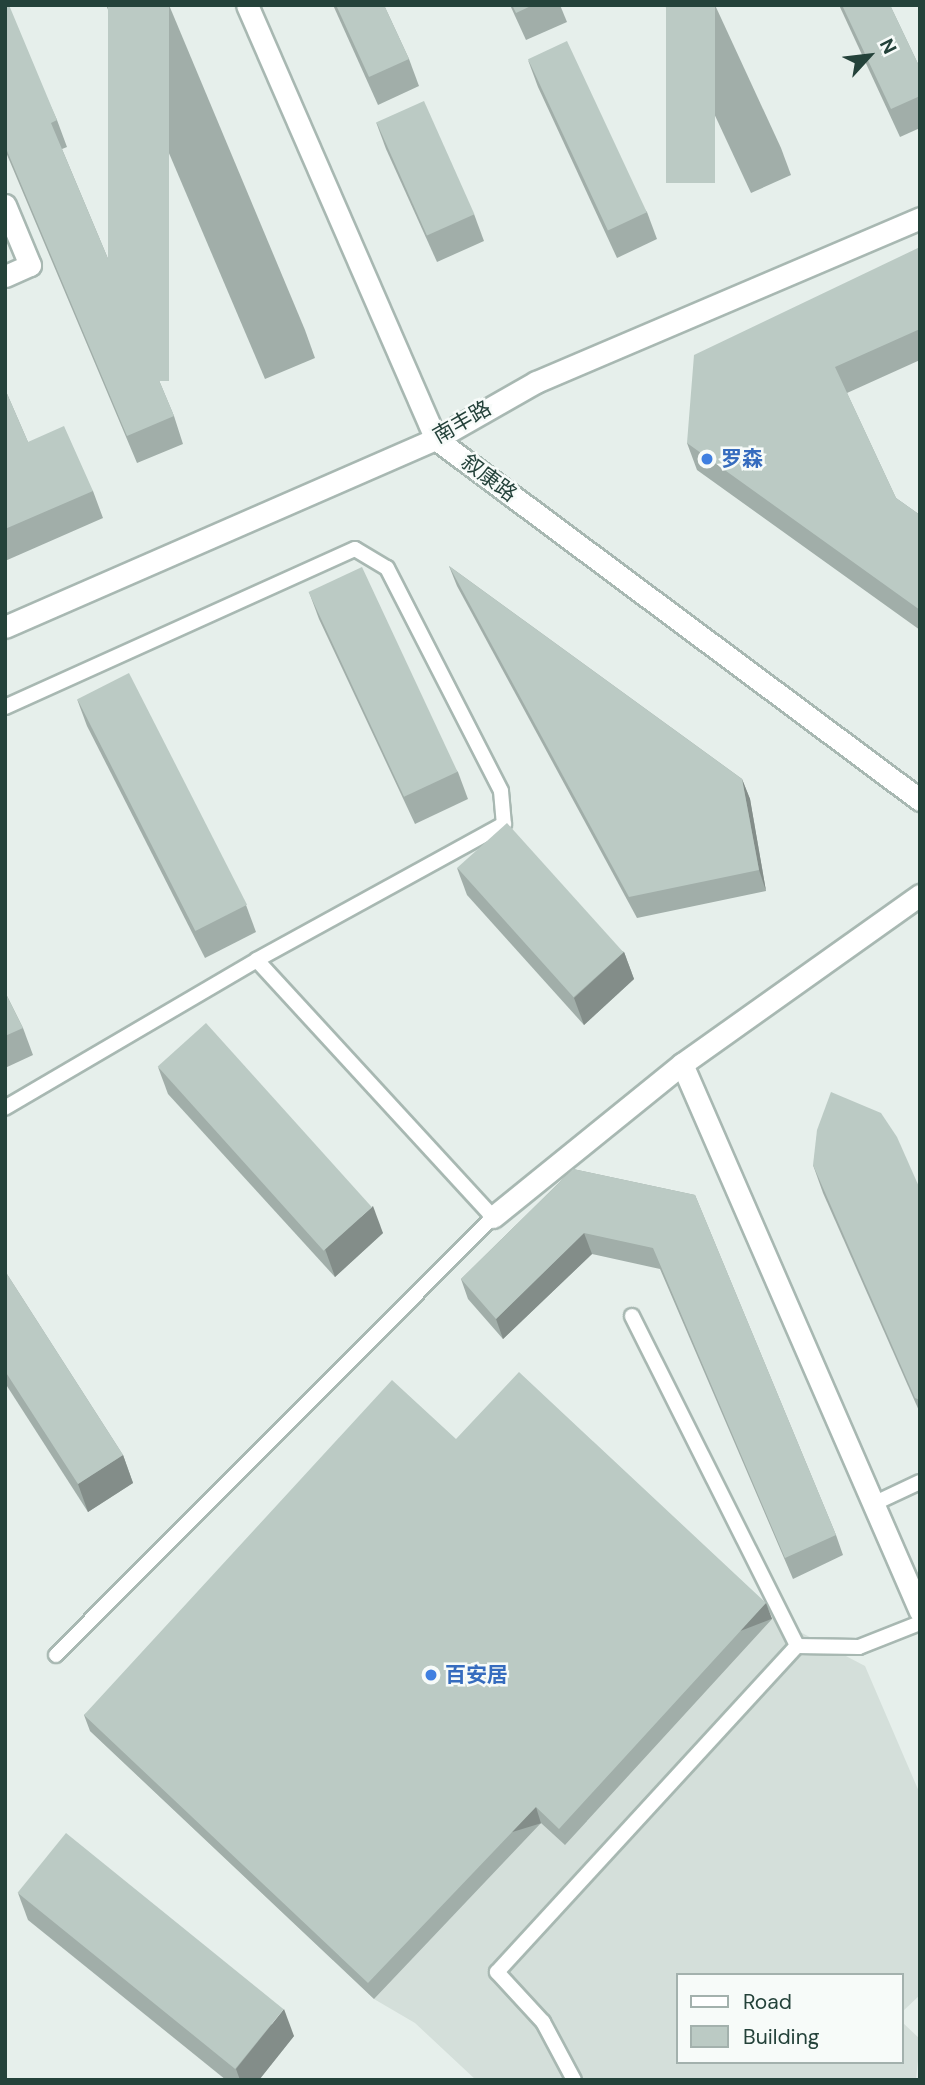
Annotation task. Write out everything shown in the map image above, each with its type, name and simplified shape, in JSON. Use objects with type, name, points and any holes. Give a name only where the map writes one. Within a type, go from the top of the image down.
[{"type":"street","name":"叙康路","points":[[247,5],[436,439],[920,800]]},
{"type":"street","points":[[5,205],[30,265],[5,275]]},
{"type":"street","name":"南丰路","points":[[5,627],[436,439],[536,382],[920,218]]},
{"type":"street","points":[[493,1217],[682,1065],[920,895]]},
{"type":"street","points":[[682,1065],[920,1611]]},
{"type":"lane","points":[[5,707],[355,550],[387,568],[501,791],[504,824],[257,960],[5,1108]]},
{"type":"lane","points":[[56,1655],[493,1217],[257,960]]},
{"type":"lane","points":[[632,1317],[797,1646]]},
{"type":"lane","points":[[873,1504],[920,1482]]},
{"type":"lane","points":[[574,2080],[543,2022],[497,1972],[797,1646],[859,1647],[920,1623]]},
{"type":"shaded area","points":[[398,1396],[462,1455],[865,1666],[920,1794],[920,1995],[904,2010],[904,1973],[676,1973],[676,2064],[904,2064],[904,2024],[920,2039],[916,2080],[476,2080],[415,2023],[374,1999],[90,1731]]},
{"type":"building","points":[[5,5],[9,5],[57,120],[51,123],[174,416],[127,436],[5,146]]},
{"type":"building","points":[[108,5],[169,5],[169,381],[108,381]]},
{"type":"building","points":[[336,5],[384,5],[409,59],[369,77]]},
{"type":"building","points":[[512,5],[533,5],[516,13]]},
{"type":"building","points":[[666,5],[715,5],[715,183],[666,183]]},
{"type":"building","points":[[842,5],[890,5],[920,68],[920,96],[891,109]]},
{"type":"building","points":[[567,41],[647,212],[608,230],[528,59]]},
{"type":"building","points":[[424,101],[474,214],[427,235],[376,122]]},
{"type":"building","points":[[920,247],[920,329],[835,367],[896,498],[920,515],[920,610],[687,443],[694,355]]},
{"type":"building","points":[[5,389],[28,442],[64,426],[93,491],[5,529]]},
{"type":"building","points":[[449,566],[742,779],[759,870],[629,897]]},
{"type":"building","points":[[362,567],[458,772],[404,797],[309,592]]},
{"type":"building","points":[[129,673],[247,905],[195,931],[77,699]]},
{"type":"building","points":[[507,823],[623,952],[574,997],[457,868]]},
{"type":"building","points":[[5,992],[23,1028],[5,1036]]},
{"type":"building","points":[[206,1023],[372,1207],[324,1251],[158,1066]]},
{"type":"building","points":[[831,1092],[881,1113],[897,1137],[920,1189],[920,1400],[915,1398],[813,1165],[817,1130]]},
{"type":"building","points":[[573,1169],[695,1195],[836,1535],[785,1558],[653,1248],[584,1233],[496,1319],[461,1279]]},
{"type":"building","points":[[5,1271],[123,1455],[78,1484],[5,1371]]},
{"type":"building","name":"百安居","points":[[519,1372],[766,1603],[559,1829],[536,1807],[368,1983],[84,1715],[392,1380],[456,1439]]},
{"type":"building","points":[[66,1833],[284,2009],[235,2069],[18,1893]]},
{"type":"place","name":"罗森","points":[[707,459]]},
{"type":"place","name":"百安居","points":[[431,1675]]}]
